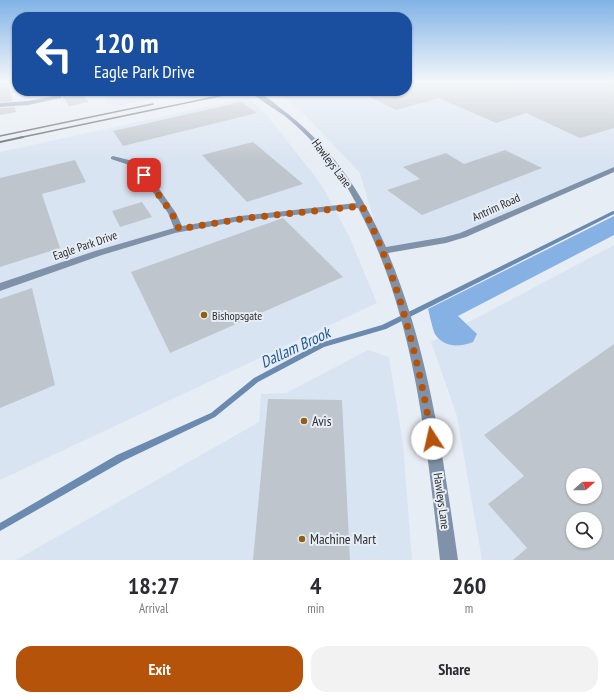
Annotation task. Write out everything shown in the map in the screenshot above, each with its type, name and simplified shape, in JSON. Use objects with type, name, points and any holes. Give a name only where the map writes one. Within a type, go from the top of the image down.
[{"type":"street","name":"Hawleys Lane","points":[[277,108],[309,134],[344,177],[362,206],[382,251],[410,331],[424,392],[435,454],[449,560]]},
{"type":"street","points":[[113,158],[138,165],[172,213],[179,229]]},
{"type":"street","name":"Antrim Road","points":[[382,251],[446,240],[463,235],[614,169]]},
{"type":"street","name":"Eagle Park Drive","points":[[0,287],[106,249],[179,229],[260,216],[362,206]]},
{"type":"shaded area","points":[[201,108],[259,108],[265,113],[321,184],[349,236],[377,303],[0,480],[0,152]]},
{"type":"shaded area","points":[[297,108],[614,108],[614,168],[463,234],[383,251],[360,173]]},
{"type":"shaded area","points":[[614,216],[614,235],[458,316],[477,334],[473,342],[462,345],[447,344],[439,339],[435,334],[428,309]]},
{"type":"shaded area","points":[[614,245],[614,560],[482,560],[457,416],[431,342]]},
{"type":"shaded area","points":[[368,350],[389,357],[403,444],[412,560],[16,560],[259,422],[261,394],[286,393]]},
{"type":"building","points":[[0,108],[15,108],[16,112],[0,115]]},
{"type":"building","points":[[214,108],[250,108],[257,113],[123,146],[113,131]]},
{"type":"building","points":[[462,108],[614,108],[614,128],[580,138],[526,113],[496,123]]},
{"type":"building","points":[[253,142],[303,184],[247,202],[202,155]]},
{"type":"building","points":[[505,150],[542,168],[422,215],[387,190],[420,179],[403,167],[446,153],[464,164]]},
{"type":"building","points":[[75,160],[86,182],[42,194],[60,248],[0,267],[0,178]]},
{"type":"building","points":[[142,202],[152,217],[120,227],[112,211]]},
{"type":"building","name":"Bishopsgate","points":[[283,218],[343,277],[170,353],[131,272]]},
{"type":"building","points":[[32,288],[55,385],[0,408],[0,299]]},
{"type":"building","points":[[614,344],[614,560],[513,560],[527,548],[488,504],[524,476],[484,435]]},
{"type":"building","points":[[268,399],[342,400],[350,560],[253,560]]},
{"type":"waterway","name":"Dallam Brook","points":[[0,527],[120,458],[213,415],[256,380],[322,345],[384,327],[614,212]]},
{"type":"railway","points":[[0,136],[133,108]]},
{"type":"railway","points":[[18,138],[161,108]]},
{"type":"railway","points":[[0,142],[23,137]]},
{"type":"place","name":"Bishopsgate","points":[[204,315]]},
{"type":"place","name":"Avis","points":[[304,421]]},
{"type":"place","name":"Machine Mart","points":[[302,539]]},
{"type":"route","points":[[144,175],[172,213],[179,229],[247,218],[362,206],[382,251],[410,331],[424,392],[432,439]]}]
